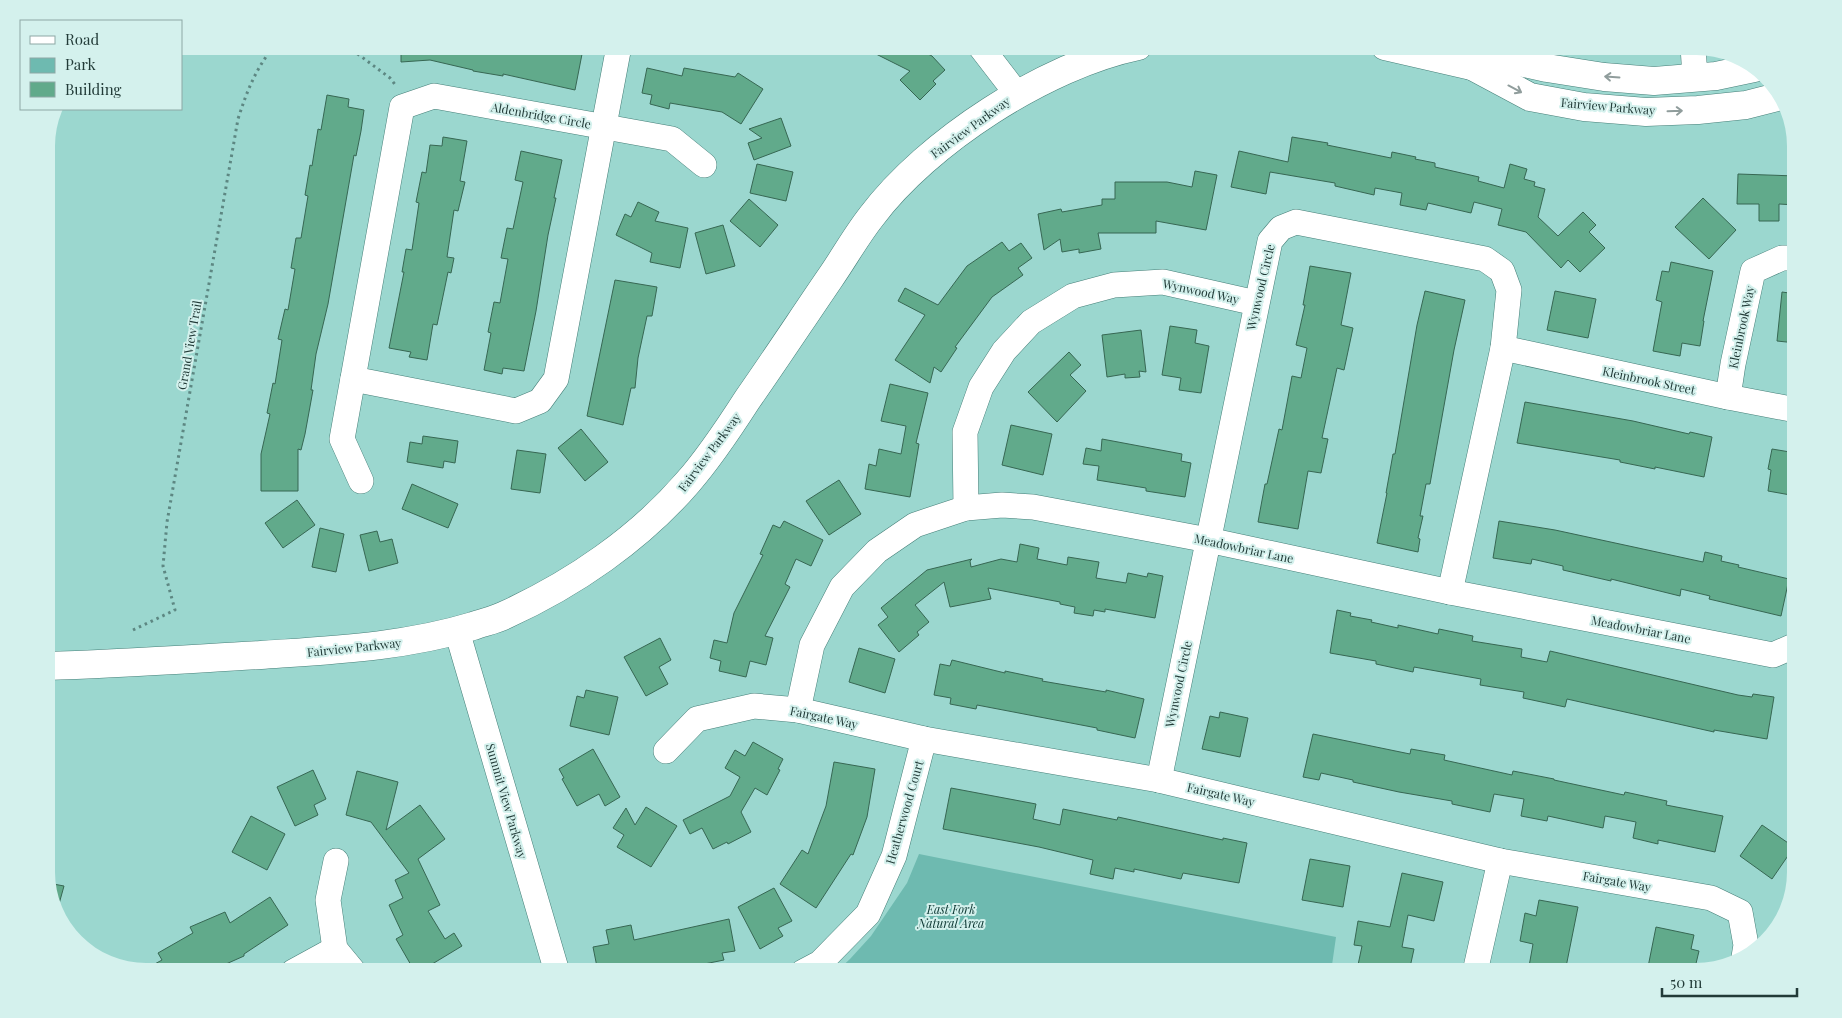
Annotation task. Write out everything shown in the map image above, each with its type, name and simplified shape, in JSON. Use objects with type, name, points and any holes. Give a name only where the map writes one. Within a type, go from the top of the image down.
[{"type":"main road","name":"Fairview Parkway","points":[[55,666],[115,664],[357,649],[411,641],[457,631],[502,617],[551,592],[604,558],[647,525],[690,481],[725,433],[872,215],[903,181],[942,146],[1017,94],[1074,66],[1109,55]]},
{"type":"main road","name":"Fairview Parkway","points":[[1448,55],[1530,97],[1584,107],[1646,112],[1698,110],[1746,105],[1774,98]]},
{"type":"main road","points":[[1472,66],[1496,57],[1547,68],[1604,77],[1654,81],[1716,76],[1746,70]]},
{"type":"street","points":[[617,55],[603,127],[672,139],[704,165]]},
{"type":"street","points":[[987,55],[1017,94]]},
{"type":"street","points":[[1694,55],[1696,78]]},
{"type":"street","name":"Aldenbridge Circle","points":[[352,380],[516,411],[540,401],[556,379],[603,127],[434,96],[410,104]]},
{"type":"street","points":[[360,481],[342,439],[402,107],[410,104]]},
{"type":"street","name":"Wynwood Circle","points":[[1158,780],[1256,303],[1270,241],[1281,228],[1296,222],[1485,259],[1502,271],[1509,290],[1503,348],[1450,592]]},
{"type":"street","name":"Kleinbrook Way","points":[[1728,397],[1733,364],[1753,271],[1782,258],[1787,258]]},
{"type":"street","name":"Wynwood Way","points":[[966,508],[965,432],[981,387],[1004,351],[1030,322],[1073,296],[1114,285],[1163,282],[1256,303]]},
{"type":"street","name":"Kleinbrook Street","points":[[1503,348],[1787,408]]},
{"type":"street","name":"Meadowbriar Lane","points":[[798,710],[812,645],[842,587],[877,551],[915,525],[966,508],[1002,504],[1033,507],[1208,540],[1450,592],[1772,655],[1787,649]]},
{"type":"street","name":"Summit View Parkway","points":[[457,631],[555,963]]},
{"type":"street","name":"Fairgate Way","points":[[666,752],[696,719],[754,706],[798,710],[924,739],[1158,780],[1500,861],[1711,898],[1740,912],[1745,949]]},
{"type":"street","name":"Heatherwood Court","points":[[820,963],[868,914],[894,856],[924,739]]},
{"type":"street","points":[[336,861],[328,900],[336,950],[347,963]]},
{"type":"street","points":[[1477,963],[1500,861]]},
{"type":"street","points":[[311,963],[336,950]]},
{"type":"path","name":"Grand View Trail","points":[[134,630],[175,610],[163,566],[168,522],[236,129],[248,87],[267,55]]},
{"type":"path","points":[[359,55],[390,78],[410,104]]},
{"type":"green space","name":"East Fork Natural Area","points":[[919,854],[1336,937],[1332,963],[846,963],[871,936],[907,883]]},
{"type":"building","points":[[401,55],[582,55],[575,90],[503,74],[503,76],[473,71],[430,60],[401,62]]},
{"type":"building","points":[[878,55],[930,55],[945,70],[933,81],[936,84],[920,100],[900,80],[910,71]]},
{"type":"building","points":[[647,68],[682,76],[684,68],[735,77],[738,73],[763,89],[741,124],[722,112],[670,103],[669,109],[650,104],[652,95],[642,93]]},
{"type":"building","points":[[327,95],[349,99],[348,107],[364,110],[361,131],[356,156],[354,155],[328,304],[316,354],[311,390],[313,390],[305,434],[301,450],[298,449],[298,491],[261,491],[261,454],[270,414],[267,413],[273,383],[275,384],[282,340],[278,339],[285,309],[288,310],[295,269],[291,268],[296,238],[301,238],[308,196],[305,195],[310,165],[312,166],[318,129],[321,130]]},
{"type":"building","points":[[781,118],[791,146],[754,160],[748,143],[762,138],[749,129]]},
{"type":"building","points":[[443,137],[467,141],[460,181],[465,182],[458,211],[454,210],[447,257],[454,258],[451,273],[448,272],[437,325],[433,324],[427,360],[409,357],[411,352],[389,348],[404,272],[402,272],[406,249],[412,250],[419,203],[416,202],[422,172],[426,173],[430,145],[442,146]]},
{"type":"building","points":[[1292,137],[1328,143],[1327,145],[1391,158],[1392,152],[1416,157],[1415,159],[1435,163],[1435,167],[1479,177],[1478,181],[1504,188],[1510,164],[1527,169],[1524,179],[1535,182],[1534,186],[1545,189],[1538,217],[1558,236],[1583,212],[1596,225],[1589,232],[1605,248],[1580,272],[1568,260],[1561,268],[1526,232],[1498,225],[1502,209],[1474,202],[1471,213],[1428,203],[1426,210],[1400,205],[1402,193],[1375,188],[1374,195],[1335,186],[1335,183],[1270,172],[1266,194],[1231,187],[1239,151],[1288,162]]},
{"type":"building","points":[[521,151],[562,160],[524,371],[503,368],[502,374],[484,370],[491,333],[488,332],[494,302],[500,303],[508,259],[501,258],[507,228],[513,229],[523,182],[515,180]]},
{"type":"building","points":[[757,164],[793,172],[786,201],[750,193]]},
{"type":"building","points":[[1195,171],[1217,175],[1206,230],[1156,221],[1156,233],[1098,233],[1101,249],[1079,253],[1079,249],[1062,252],[1060,239],[1044,250],[1038,214],[1061,209],[1062,212],[1102,205],[1102,199],[1115,199],[1115,182],[1167,182],[1192,187]]},
{"type":"building","points":[[1738,174],[1787,176],[1787,204],[1779,204],[1779,221],[1759,221],[1759,204],[1737,204]]},
{"type":"building","points":[[1703,198],[1736,230],[1709,259],[1675,227]]},
{"type":"building","points":[[749,199],[778,225],[760,247],[730,221]]},
{"type":"building","points":[[638,202],[659,212],[655,221],[688,228],[680,268],[650,262],[652,253],[616,235],[625,214],[631,217]]},
{"type":"building","points":[[723,225],[735,266],[706,274],[695,233]]},
{"type":"building","points":[[1002,242],[1009,251],[1021,243],[1032,258],[1018,268],[1023,275],[992,297],[955,347],[957,348],[941,372],[934,367],[930,383],[895,360],[925,315],[898,301],[905,288],[938,305],[967,266]]},
{"type":"building","points":[[1671,262],[1713,271],[1700,346],[1682,343],[1680,356],[1653,351],[1662,302],[1656,300],[1662,271],[1669,272]]},
{"type":"building","points":[[1310,266],[1351,273],[1341,325],[1353,328],[1344,370],[1337,368],[1322,438],[1328,439],[1321,473],[1308,471],[1298,529],[1258,522],[1265,484],[1267,484],[1279,429],[1282,430],[1292,376],[1301,378],[1307,348],[1296,345],[1305,305],[1303,305]]},
{"type":"building","points":[[615,280],[657,287],[652,316],[647,316],[638,358],[635,388],[631,388],[623,425],[587,416]]},
{"type":"building","points":[[1425,291],[1465,300],[1430,484],[1426,484],[1420,516],[1423,516],[1418,538],[1420,539],[1418,552],[1377,543]]},
{"type":"building","points":[[1555,291],[1596,299],[1588,338],[1547,330]]},
{"type":"building","points":[[1782,292],[1787,293],[1787,342],[1777,341]]},
{"type":"building","points":[[1170,326],[1197,330],[1195,343],[1209,346],[1201,393],[1179,390],[1181,378],[1162,375]]},
{"type":"building","points":[[1141,330],[1146,372],[1139,371],[1140,377],[1125,378],[1125,374],[1107,377],[1102,335]]},
{"type":"building","points":[[1069,352],[1081,365],[1070,375],[1086,391],[1057,422],[1028,392]]},
{"type":"building","points":[[890,384],[928,393],[916,443],[919,444],[910,497],[865,489],[869,464],[876,466],[879,449],[901,454],[906,426],[881,421]]},
{"type":"building","points":[[1525,402],[1712,437],[1704,477],[1620,462],[1620,460],[1517,443]]},
{"type":"building","points":[[1011,425],[1052,434],[1043,475],[1002,465]]},
{"type":"building","points":[[581,429],[608,462],[585,481],[558,448]]},
{"type":"building","points":[[423,436],[458,441],[455,463],[444,461],[443,468],[407,462],[410,442],[422,444]]},
{"type":"building","points":[[1102,439],[1182,454],[1181,461],[1191,463],[1185,497],[1146,491],[1146,488],[1097,480],[1099,466],[1083,464],[1086,448],[1101,451]]},
{"type":"building","points":[[1772,449],[1787,452],[1787,494],[1768,491],[1771,470],[1768,469]]},
{"type":"building","points":[[517,450],[546,454],[540,493],[511,489]]},
{"type":"building","points":[[839,480],[861,514],[829,535],[806,501]]},
{"type":"building","points":[[412,484],[458,504],[448,528],[402,509]]},
{"type":"building","points":[[297,500],[315,525],[283,548],[265,523]]},
{"type":"building","points":[[784,521],[823,540],[811,566],[796,559],[785,584],[790,587],[765,636],[773,638],[766,665],[750,661],[746,677],[719,671],[721,661],[710,658],[714,640],[727,643],[734,613],[763,555],[760,554],[773,525],[780,528]]},
{"type":"building","points":[[1499,521],[1555,530],[1703,562],[1705,552],[1722,556],[1721,561],[1739,565],[1738,567],[1787,579],[1787,588],[1781,616],[1709,599],[1710,596],[1681,589],[1680,596],[1611,579],[1611,581],[1563,570],[1563,566],[1532,559],[1531,564],[1493,558]]},
{"type":"building","points":[[320,528],[344,534],[336,572],[312,567]]},
{"type":"building","points":[[377,531],[380,542],[392,539],[398,563],[369,571],[360,535]]},
{"type":"building","points":[[1020,544],[1039,548],[1037,559],[1067,565],[1068,557],[1099,562],[1096,578],[1126,583],[1128,573],[1147,577],[1148,573],[1163,576],[1155,618],[1105,609],[1105,612],[1094,610],[1093,616],[1074,613],[1075,607],[1060,604],[1060,602],[988,588],[991,599],[950,607],[944,582],[915,605],[929,622],[917,632],[919,635],[899,652],[878,625],[888,617],[881,608],[927,570],[972,559],[970,561],[971,567],[1001,559],[1017,562]]},
{"type":"building","points":[[1337,610],[1351,613],[1350,616],[1398,628],[1398,625],[1438,634],[1439,629],[1473,636],[1472,641],[1522,649],[1521,657],[1547,662],[1550,651],[1738,695],[1752,697],[1753,694],[1774,697],[1767,739],[1714,730],[1714,732],[1567,699],[1565,707],[1523,698],[1524,692],[1480,685],[1481,679],[1414,667],[1413,672],[1376,664],[1376,661],[1330,653]]},
{"type":"building","points":[[660,638],[671,660],[659,667],[668,684],[646,696],[624,657]]},
{"type":"building","points":[[859,648],[895,659],[885,693],[849,682]]},
{"type":"building","points":[[952,660],[1005,673],[1005,671],[1043,679],[1042,681],[1106,692],[1106,690],[1144,699],[1135,738],[1097,730],[1097,728],[977,705],[976,709],[950,704],[951,698],[934,695],[940,664],[950,666]]},
{"type":"building","points":[[586,690],[618,697],[609,735],[570,726],[577,696],[584,698]]},
{"type":"building","points":[[1220,712],[1248,718],[1240,757],[1202,749],[1210,716],[1219,718]]},
{"type":"building","points":[[1313,734],[1410,754],[1411,749],[1445,755],[1444,760],[1512,775],[1513,771],[1624,795],[1625,792],[1667,801],[1666,805],[1723,816],[1715,852],[1658,840],[1658,844],[1633,838],[1636,822],[1605,816],[1603,828],[1548,816],[1547,821],[1521,816],[1524,799],[1494,794],[1490,812],[1452,804],[1452,801],[1399,792],[1321,773],[1319,780],[1303,777]]},
{"type":"building","points":[[753,742],[783,759],[778,769],[780,770],[767,795],[755,788],[741,812],[751,832],[728,844],[727,842],[713,849],[702,828],[690,834],[683,820],[730,796],[740,777],[725,768],[735,750],[745,756]]},
{"type":"building","points":[[593,749],[620,797],[605,806],[599,794],[577,806],[562,779],[564,778],[559,769]]},
{"type":"building","points":[[834,762],[875,769],[867,817],[853,855],[851,854],[816,908],[780,884],[802,850],[808,854],[826,806]]},
{"type":"building","points":[[313,770],[326,799],[314,805],[318,815],[295,826],[277,787]]},
{"type":"building","points":[[357,771],[398,782],[386,830],[420,805],[445,839],[418,859],[440,905],[428,911],[445,939],[454,933],[462,946],[434,963],[410,963],[396,939],[403,935],[389,905],[403,898],[395,880],[409,873],[371,822],[346,815]]},
{"type":"building","points":[[951,788],[1036,804],[1033,819],[1060,825],[1063,809],[1117,820],[1118,817],[1223,840],[1223,838],[1247,843],[1239,883],[1183,873],[1181,879],[1134,869],[1134,872],[1115,868],[1113,879],[1090,874],[1093,860],[1039,847],[943,829]]},
{"type":"building","points":[[646,807],[677,826],[651,867],[617,847],[624,835],[613,828],[626,808],[635,825]]},
{"type":"building","points":[[251,816],[285,834],[267,870],[232,852]]},
{"type":"building","points":[[1762,825],[1787,842],[1787,857],[1772,879],[1740,856]]},
{"type":"building","points":[[1310,859],[1350,866],[1343,907],[1302,900]]},
{"type":"building","points":[[1402,873],[1443,882],[1434,921],[1408,915],[1402,947],[1414,949],[1411,963],[1358,963],[1362,946],[1354,945],[1358,921],[1390,927]]},
{"type":"building","points":[[56,885],[64,886],[60,901]]},
{"type":"building","points":[[774,888],[792,921],[778,928],[783,936],[760,949],[738,907]]},
{"type":"building","points":[[270,897],[288,925],[244,954],[244,956],[228,963],[157,963],[162,960],[158,953],[193,933],[190,927],[225,912],[230,923]]},
{"type":"building","points":[[1539,900],[1578,907],[1567,963],[1530,963],[1533,944],[1520,941],[1525,913],[1536,916]]},
{"type":"building","points":[[729,919],[735,951],[722,953],[724,960],[709,963],[596,963],[593,947],[609,944],[606,930],[631,925],[634,940]]},
{"type":"building","points":[[1656,927],[1694,935],[1691,949],[1699,951],[1696,963],[1649,963]]}]
